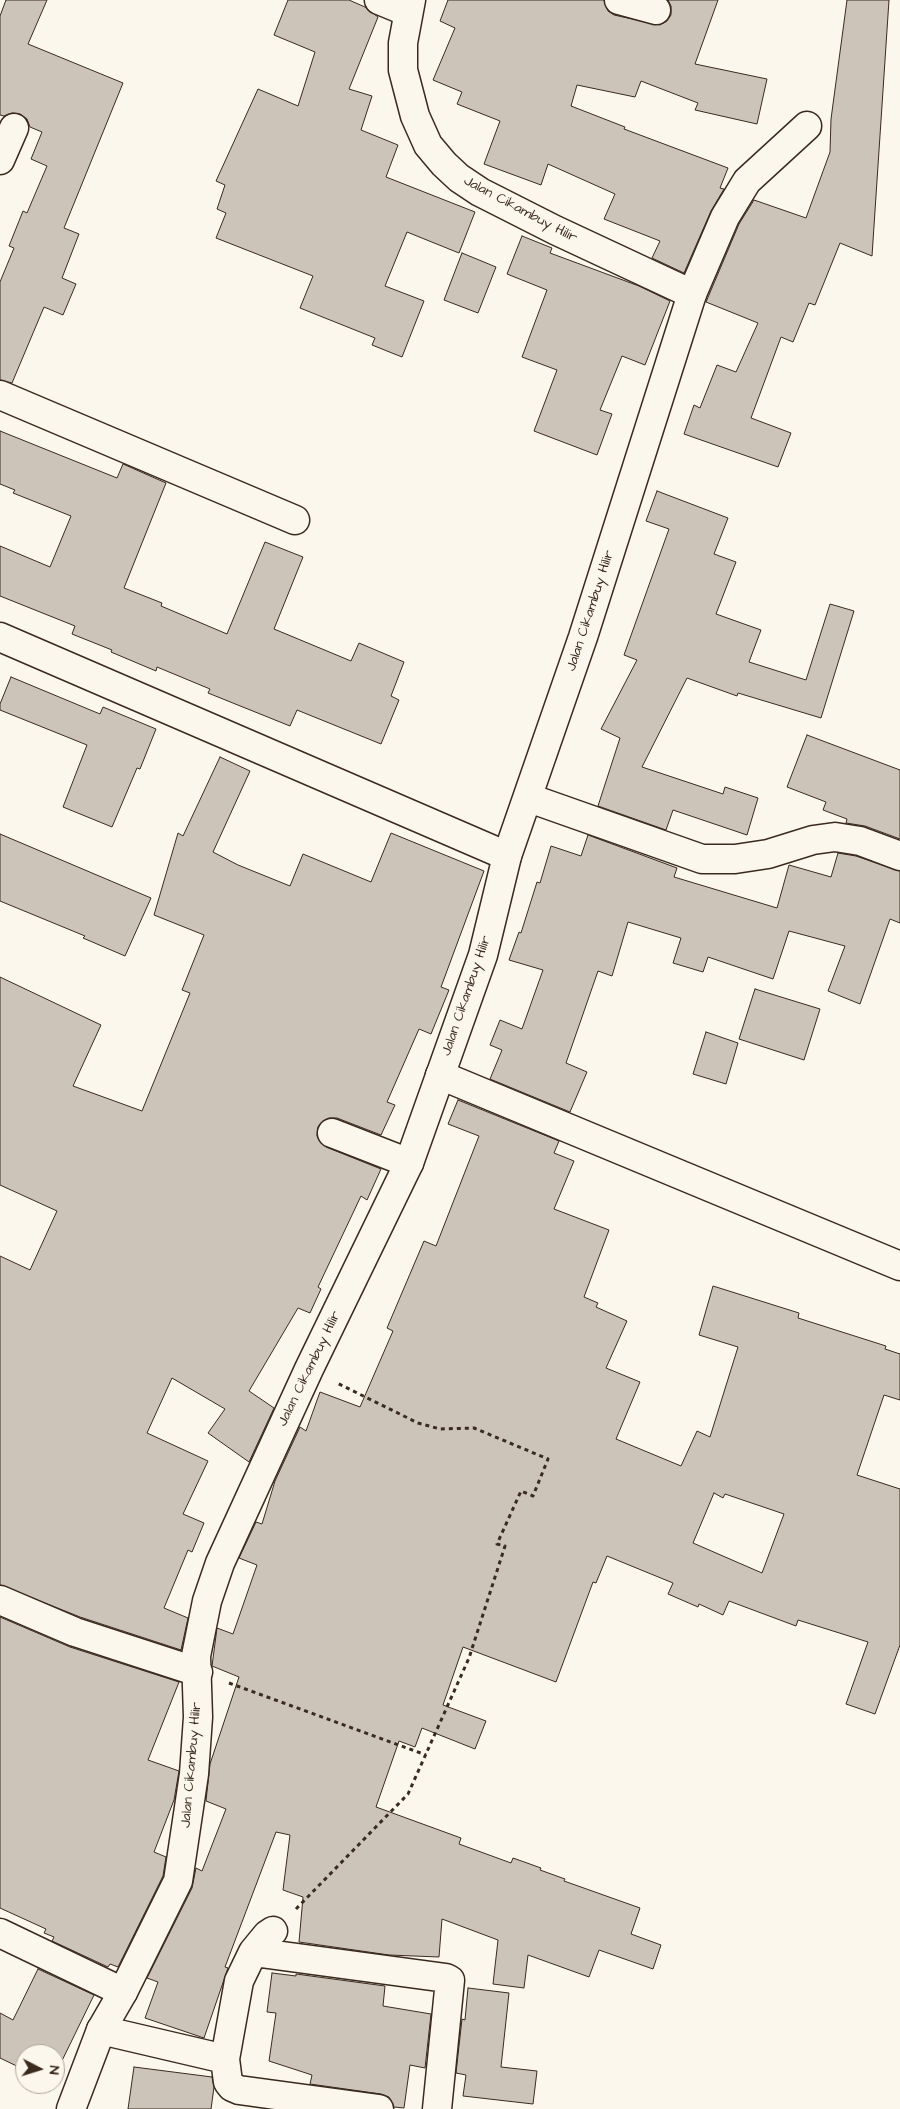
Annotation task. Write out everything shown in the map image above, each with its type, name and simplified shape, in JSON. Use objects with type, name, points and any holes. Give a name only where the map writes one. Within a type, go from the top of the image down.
[{"type":"street","points":[[379,0],[410,6]]},
{"type":"street","points":[[618,0],[656,10]]},
{"type":"street","name":"Jalan Cikambuy Hilir","points":[[71,2109],[101,2030],[123,1992],[178,1881],[194,1774],[198,1672],[196,1656],[202,1624],[220,1563],[309,1369],[409,1163],[483,955],[507,856],[529,798],[583,637],[692,294],[555,230],[480,192],[459,178],[444,164],[428,144],[415,116],[403,70],[403,42],[410,6]]},
{"type":"street","points":[[692,294],[725,217],[748,182],[806,126]]},
{"type":"street","points":[[0,160],[14,128]]},
{"type":"street","points":[[0,395],[295,520]]},
{"type":"street","points":[[0,637],[507,856]]},
{"type":"street","points":[[529,798],[702,859],[735,859],[768,854],[813,840],[835,837],[860,841],[900,856]]},
{"type":"street","points":[[440,1075],[900,1266]]},
{"type":"street","points":[[332,1133],[409,1163]]},
{"type":"street","points":[[0,1600],[75,1632],[198,1672]]},
{"type":"street","points":[[273,1931],[267,1935],[253,1952],[239,1982],[225,2059],[228,2082],[232,2088],[240,2090],[379,2109]]},
{"type":"street","points":[[0,1933],[123,1992]]},
{"type":"street","points":[[253,1952],[450,1980],[437,2109]]},
{"type":"street","points":[[101,2030],[225,2059]]},
{"type":"path","points":[[273,1931],[408,1794],[426,1755],[431,1739],[469,1658],[505,1546],[497,1544],[521,1490],[533,1496],[548,1458],[474,1428],[440,1429],[418,1423],[309,1369]]},
{"type":"path","points":[[198,1672],[426,1755]]},
{"type":"building","points":[[6,0],[47,0],[28,44],[123,83],[64,228],[79,234],[62,278],[76,284],[63,315],[44,307],[12,383],[0,380],[0,282],[14,248],[9,246],[23,211],[27,213],[47,166],[31,159],[42,132],[30,127],[27,119],[20,114],[0,115],[0,16]]},
{"type":"building","points":[[288,0],[349,0],[365,7],[378,17],[349,89],[372,96],[361,130],[398,145],[386,177],[475,212],[459,253],[407,232],[385,286],[424,301],[402,357],[372,345],[375,338],[300,308],[313,276],[216,238],[226,213],[217,209],[225,185],[216,181],[258,89],[298,106],[315,52],[274,35]]},
{"type":"building","points":[[448,0],[604,0],[608,11],[614,15],[660,25],[667,21],[671,15],[671,6],[668,0],[718,0],[695,64],[767,79],[757,124],[695,110],[698,103],[641,81],[635,97],[577,85],[571,106],[625,127],[624,129],[728,168],[720,188],[724,189],[711,211],[684,273],[652,258],[660,241],[604,219],[615,194],[548,164],[541,185],[484,164],[500,121],[457,104],[462,92],[433,80],[455,28],[440,21]]},
{"type":"building","points":[[847,0],[889,0],[872,256],[840,243],[815,305],[809,303],[793,342],[781,337],[751,418],[791,433],[778,467],[684,434],[694,405],[700,408],[717,365],[736,372],[758,323],[706,302],[739,224],[754,200],[806,218],[830,152],[831,119]]},
{"type":"building","points":[[522,236],[552,248],[550,253],[639,286],[670,301],[645,365],[622,356],[600,410],[612,414],[597,455],[534,431],[557,370],[522,357],[547,290],[507,274]]},
{"type":"building","points":[[462,253],[496,267],[478,313],[444,300]]},
{"type":"building","points":[[0,431],[117,478],[123,464],[166,483],[124,588],[162,603],[161,606],[227,634],[265,542],[303,557],[274,629],[351,661],[359,643],[404,662],[391,696],[399,700],[381,744],[297,710],[290,726],[208,693],[210,689],[157,667],[156,671],[111,652],[112,650],[72,634],[75,626],[0,596],[0,546],[50,567],[71,516],[13,493],[15,490],[0,484]]},
{"type":"building","points":[[657,491],[728,518],[714,554],[736,562],[716,614],[761,630],[749,662],[806,680],[830,604],[854,611],[821,718],[738,693],[737,696],[687,678],[642,767],[723,794],[725,787],[758,798],[747,835],[673,810],[666,830],[598,806],[620,738],[601,729],[637,660],[624,655],[669,529],[646,521]]},
{"type":"building","points":[[11,677],[100,714],[103,707],[156,729],[140,769],[137,768],[112,827],[63,807],[87,745],[0,710],[0,704]]},
{"type":"building","points":[[807,735],[900,770],[900,839],[865,826],[846,823],[847,819],[823,810],[826,802],[787,787]]},
{"type":"building","points":[[220,757],[250,771],[213,852],[238,865],[290,886],[303,854],[371,882],[391,833],[484,871],[441,987],[449,990],[431,1034],[419,1029],[387,1102],[395,1105],[381,1135],[337,1118],[329,1118],[318,1127],[317,1136],[326,1147],[381,1169],[367,1200],[361,1196],[318,1287],[321,1289],[310,1313],[298,1308],[249,1391],[274,1408],[249,1462],[208,1433],[225,1409],[172,1378],[147,1433],[208,1461],[183,1514],[204,1523],[192,1552],[188,1550],[164,1608],[188,1618],[181,1650],[80,1617],[0,1585],[0,1256],[30,1270],[57,1211],[0,1185],[0,977],[101,1025],[73,1086],[142,1111],[190,993],[182,990],[204,935],[154,915],[178,833],[183,836]]},
{"type":"building","points":[[0,834],[151,898],[125,956],[83,938],[85,936],[0,901]]},
{"type":"building","points":[[588,835],[677,868],[674,877],[777,908],[789,865],[831,877],[838,853],[856,856],[900,871],[900,923],[890,919],[860,1004],[828,991],[845,946],[789,931],[773,979],[708,957],[703,972],[673,963],[681,938],[628,922],[612,976],[598,971],[566,1063],[587,1072],[570,1112],[490,1079],[502,1050],[490,1045],[500,1020],[522,1029],[543,970],[509,960],[519,932],[521,933],[537,882],[540,883],[551,846],[581,856]]},
{"type":"building","points":[[755,989],[820,1009],[804,1060],[739,1039]]},
{"type":"building","points":[[706,1032],[738,1043],[726,1084],[693,1074]]},
{"type":"building","points":[[458,1100],[559,1141],[554,1153],[574,1161],[554,1209],[609,1230],[584,1297],[598,1303],[596,1307],[627,1321],[606,1368],[640,1382],[616,1439],[681,1466],[697,1431],[710,1437],[738,1347],[699,1335],[713,1286],[799,1313],[798,1318],[886,1346],[885,1349],[900,1354],[900,1400],[884,1395],[857,1475],[900,1489],[900,1645],[875,1714],[846,1704],[868,1642],[798,1620],[796,1626],[729,1601],[723,1615],[699,1604],[698,1607],[668,1594],[673,1583],[607,1556],[596,1583],[593,1582],[556,1682],[463,1647],[443,1705],[486,1721],[475,1749],[422,1728],[415,1747],[399,1741],[376,1807],[461,1838],[459,1844],[511,1863],[513,1858],[541,1868],[540,1870],[565,1879],[564,1881],[640,1908],[631,1934],[661,1945],[653,1969],[599,1950],[589,1977],[528,1955],[524,1988],[493,1984],[498,1940],[442,1919],[439,1957],[389,1955],[299,1942],[303,1897],[283,1890],[290,1835],[276,1832],[225,1967],[228,1968],[204,2038],[145,2018],[158,1982],[147,1978],[192,1888],[196,1868],[202,1871],[226,1809],[206,1801],[210,1764],[239,1677],[212,1666],[217,1628],[233,1634],[257,1565],[239,1558],[256,1522],[262,1524],[275,1481],[300,1427],[306,1431],[320,1392],[360,1407],[393,1331],[387,1328],[424,1241],[436,1246],[479,1136],[448,1124]],"holes":[[[714,1493],[723,1498],[725,1494],[784,1514],[762,1573],[693,1543]]]},
{"type":"building","points":[[0,1617],[70,1647],[179,1682],[148,1760],[179,1771],[174,1800],[154,1852],[166,1857],[163,1876],[118,1967],[110,1964],[108,1967],[52,1941],[54,1937],[44,1933],[46,1929],[0,1908]]},
{"type":"building","points":[[38,1969],[94,1995],[65,2054],[65,2044],[15,2044],[15,2065],[0,2058],[0,2013],[13,2020]]},
{"type":"building","points":[[272,1973],[296,1976],[296,1974],[385,1986],[383,2006],[431,2014],[425,2068],[410,2065],[404,2108],[394,2107],[389,2097],[381,2094],[310,2084],[312,2075],[269,2061],[276,2013],[267,2012]]},
{"type":"building","points":[[468,1988],[509,1993],[501,2067],[537,2071],[533,2104],[463,2096],[466,2075],[456,2073],[462,2019],[465,2020]]},
{"type":"building","points":[[134,2067],[212,2077],[214,2087],[211,2109],[128,2109]]}]
